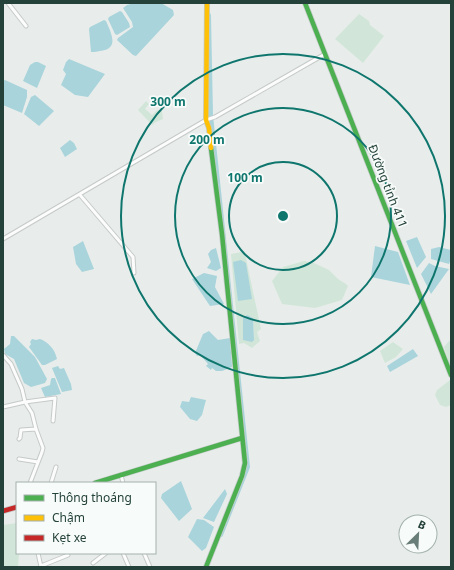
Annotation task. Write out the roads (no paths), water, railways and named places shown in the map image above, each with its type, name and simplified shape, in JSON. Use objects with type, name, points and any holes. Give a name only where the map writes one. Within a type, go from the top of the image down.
[{"type":"main road","points":[[206,567],[242,476],[245,462],[222,234],[207,120],[207,3]]},
{"type":"main road","name":"Đường tỉnh 411","points":[[305,3],[451,375]]},
{"type":"main road","points":[[98,482],[242,438]]},
{"type":"main road","points":[[3,511],[16,507]]},
{"type":"street","points":[[8,3],[26,26]]},
{"type":"street","points":[[3,239],[80,195],[106,177],[325,54]]},
{"type":"street","points":[[80,195],[133,257],[134,273]]},
{"type":"street","points":[[3,355],[11,364],[22,389],[25,402],[32,413],[43,449],[30,482]]},
{"type":"street","points":[[3,408],[25,402],[55,398],[53,421]]},
{"type":"street","points":[[19,439],[21,430],[36,429]]},
{"type":"street","points":[[19,459],[38,462]]},
{"type":"street","points":[[51,482],[56,467]]},
{"type":"street","points":[[121,475],[123,482]]},
{"type":"street","points":[[38,554],[41,567],[68,555]]},
{"type":"street","points":[[93,564],[105,554]]},
{"type":"street","points":[[123,554],[129,567]]},
{"type":"street","points":[[144,554],[150,567]]},
{"type":"water","points":[[134,3],[161,3],[173,10],[174,15],[136,56],[117,40],[133,27],[132,22],[123,8]]},
{"type":"water","points":[[120,11],[129,23],[130,27],[117,35],[115,34],[108,19]]},
{"type":"water","points":[[104,20],[106,21],[112,35],[111,46],[106,50],[91,52],[89,29],[90,27]]},
{"type":"water","points":[[69,59],[105,74],[88,97],[75,95],[61,85],[66,74],[63,70]]},
{"type":"water","points":[[35,62],[46,66],[37,88],[23,81],[30,65]]},
{"type":"water","points":[[5,80],[27,90],[27,97],[22,113],[3,105],[3,81]]},
{"type":"water","points":[[35,95],[54,111],[39,126],[24,114],[31,97]]},
{"type":"water","points":[[70,140],[74,143],[77,149],[65,157],[60,148]]},
{"type":"water","points":[[417,237],[426,257],[417,268],[406,241]]},
{"type":"water","points":[[83,241],[94,269],[82,272],[76,264],[73,247]]},
{"type":"water","points":[[375,246],[398,252],[410,285],[371,277]]},
{"type":"water","points":[[439,247],[451,250],[451,259],[449,264],[431,259],[431,249]]},
{"type":"water","points":[[216,248],[221,268],[216,271],[207,268],[211,262],[208,254],[211,250]]},
{"type":"water","points":[[241,260],[246,263],[252,299],[238,301],[233,262]]},
{"type":"water","points":[[429,263],[449,269],[431,294],[421,274]]},
{"type":"water","points":[[204,273],[217,276],[215,287],[224,304],[210,306],[192,279]]},
{"type":"water","points":[[247,315],[253,318],[254,340],[252,342],[243,340],[243,318]]},
{"type":"water","points":[[209,331],[218,340],[230,338],[232,367],[222,371],[216,371],[212,368],[211,370],[206,366],[208,364],[200,355],[197,356],[195,353],[203,334]]},
{"type":"water","points":[[11,336],[14,336],[35,357],[47,379],[45,383],[31,387],[24,383],[14,359],[5,354],[4,349],[10,344]]},
{"type":"water","points":[[32,339],[40,339],[46,342],[55,352],[57,359],[42,365],[29,347]]},
{"type":"water","points":[[413,349],[418,356],[390,372],[387,366]]},
{"type":"water","points":[[58,366],[60,369],[64,368],[72,390],[62,392],[52,368]]},
{"type":"water","points":[[52,378],[55,378],[61,394],[45,397],[41,388],[50,385]]},
{"type":"water","points":[[191,397],[206,400],[202,415],[197,421],[190,419],[180,407],[182,401],[189,402]]},
{"type":"water","points":[[181,481],[192,509],[179,521],[161,498],[162,494]]},
{"type":"water","points":[[225,489],[227,494],[214,522],[203,518]]},
{"type":"water","points":[[197,519],[204,520],[214,527],[206,548],[202,551],[188,537]]},
{"type":"waterway","points":[[209,15],[211,115],[248,467],[221,535]]}]
